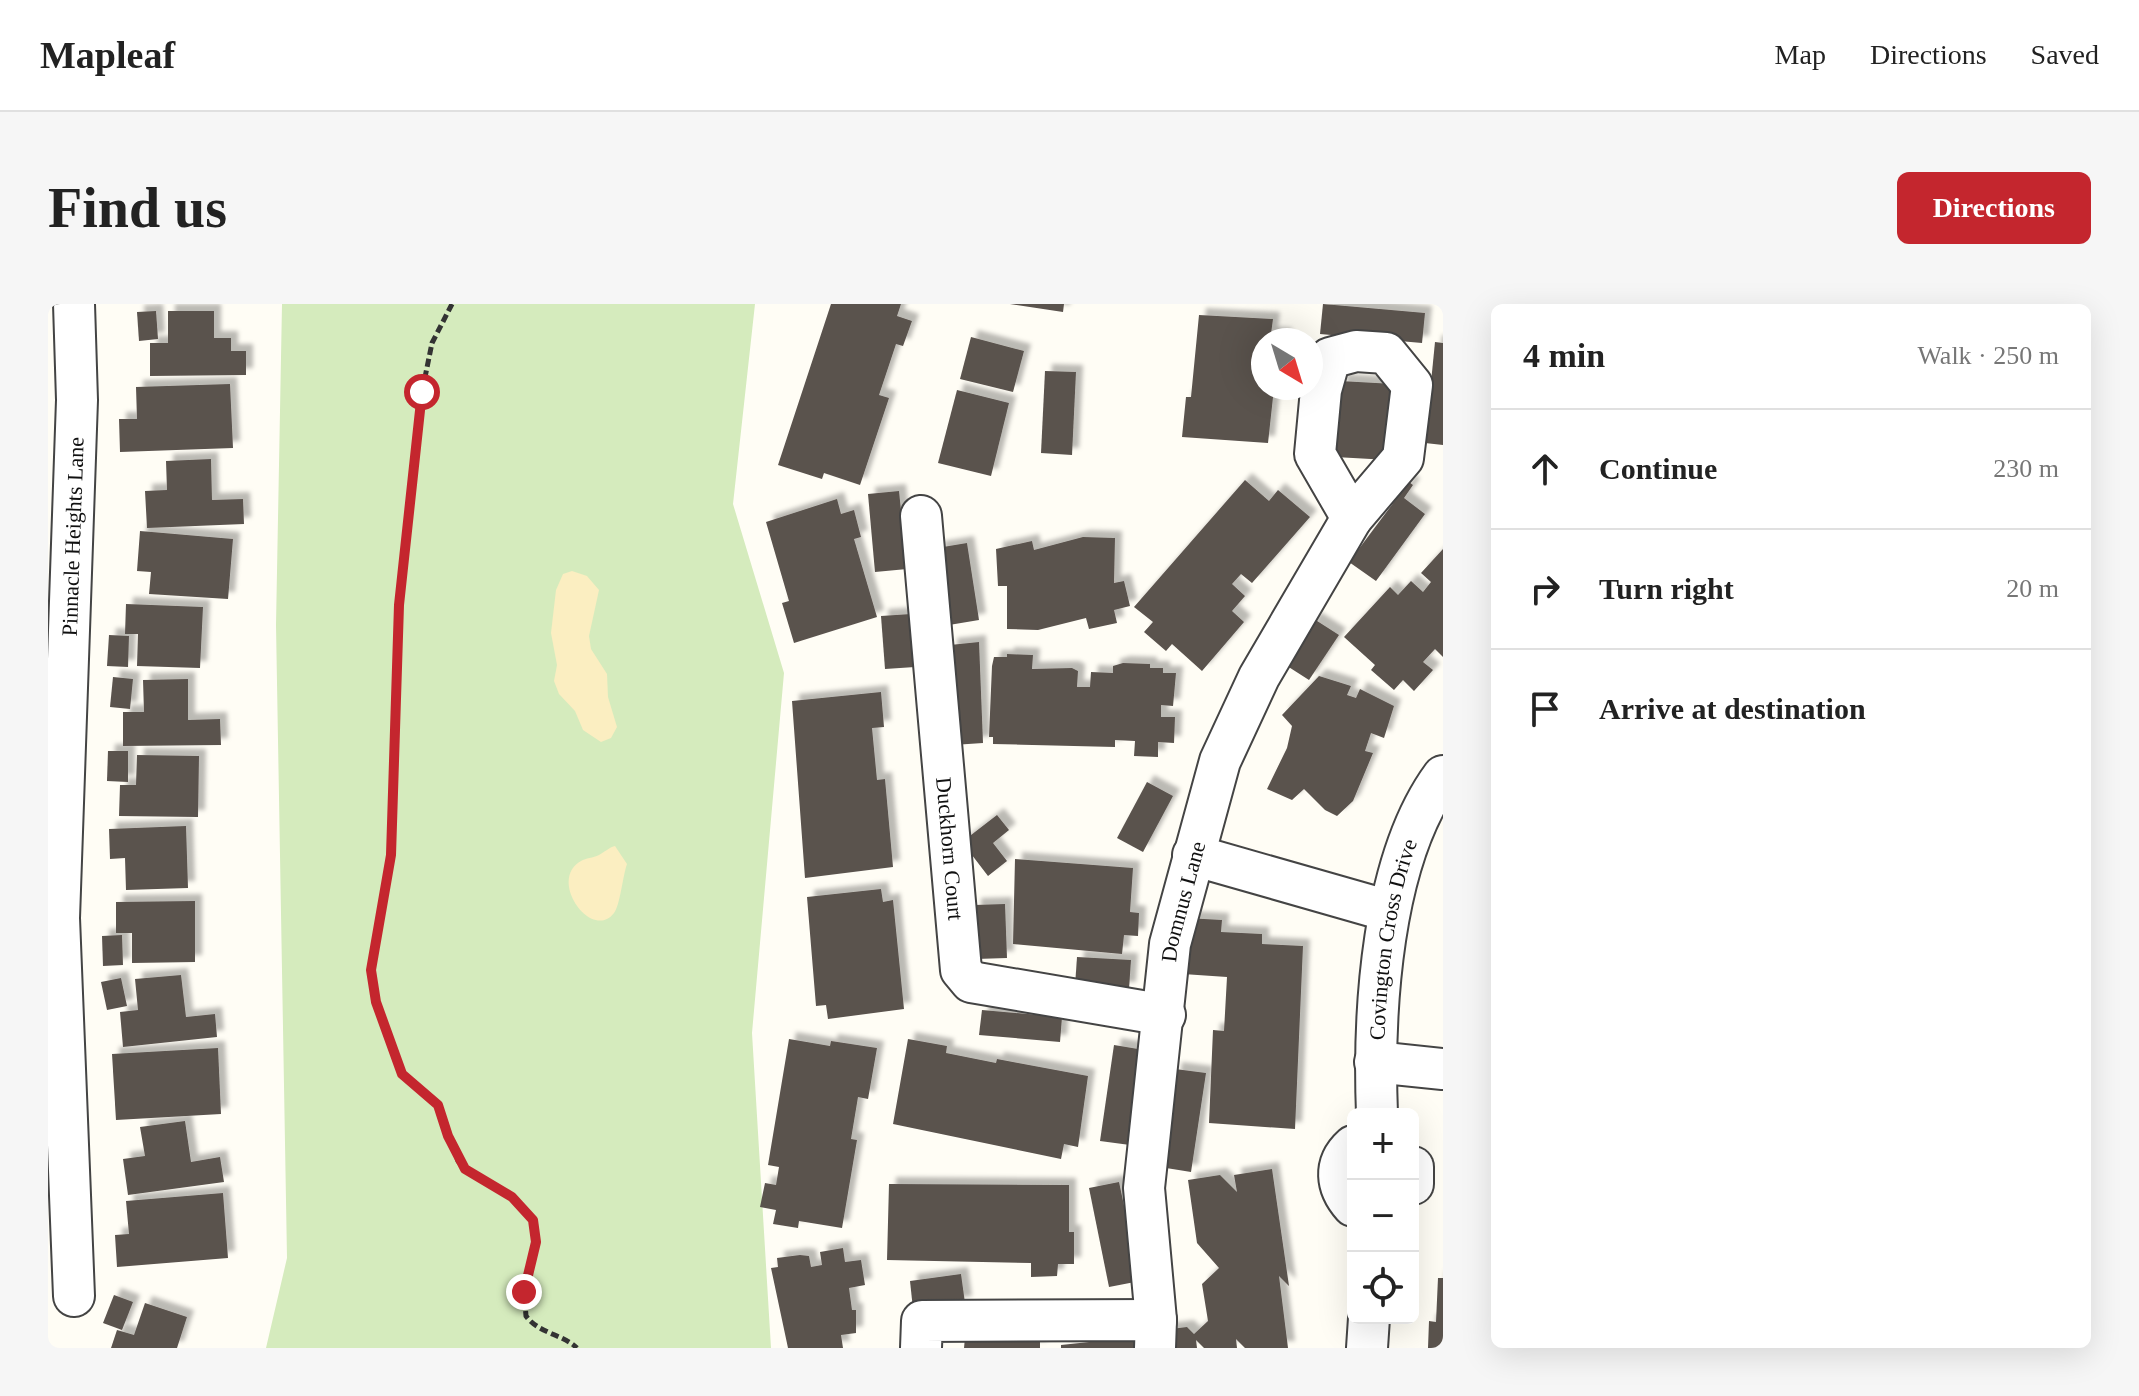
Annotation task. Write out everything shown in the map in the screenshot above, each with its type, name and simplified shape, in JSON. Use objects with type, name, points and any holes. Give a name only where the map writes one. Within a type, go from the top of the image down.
[{"type":"street","name":"Pinnacle Heights Lane","points":[[74,304],[77,400],[59,918],[57,1128],[74,1296]]},
{"type":"street","name":"Duckhorn Court","points":[[921,516],[961,970],[971,982],[1165,1015]]},
{"type":"street","name":"Domnus Lane","points":[[921,1348],[922,1321],[1156,1334],[1144,1188],[1165,1015],[1170,944],[1220,761],[1259,677],[1352,518]]},
{"type":"street","name":"Covington Cross Drive","points":[[1377,1108],[1375,1062],[1389,911],[1407,844],[1443,776]]},
{"type":"street","points":[[1193,855],[1389,911]]},
{"type":"street","points":[[1375,1062],[1443,1069]]},
{"type":"street","points":[[1347,1154],[1340,1163],[1338,1175],[1347,1197]]},
{"type":"street","points":[[1367,1348],[1369,1324]]},
{"type":"path","points":[[452,304],[432,343],[422,392],[399,605],[391,855],[371,970],[376,1002],[402,1074],[438,1105],[453,1148],[465,1169],[512,1197],[533,1220],[536,1242],[524,1292],[526,1316],[538,1328],[555,1333],[577,1348]]},
{"type":"green space","points":[[282,304],[755,304],[733,504],[784,673],[752,1033],[771,1348],[266,1348],[287,1258],[276,625]]},
{"type":"sand","points":[[572,571],[587,576],[599,590],[589,636],[591,649],[607,674],[608,697],[617,727],[611,738],[601,742],[583,730],[575,711],[559,694],[554,681],[557,665],[551,633],[556,590],[563,574]]},
{"type":"sand","points":[[615,846],[627,864],[618,904],[614,913],[605,920],[595,920],[576,905],[569,881],[572,870],[581,861]]},
{"type":"building","points":[[831,304],[901,304],[897,316],[912,321],[903,346],[896,344],[879,395],[889,398],[860,485],[824,473],[822,479],[778,465]]},
{"type":"building","points":[[1010,304],[1064,304],[1063,312]]},
{"type":"building","points":[[1323,304],[1425,313],[1422,343],[1323,334],[1321,328]]},
{"type":"building","points":[[156,311],[158,339],[139,341],[137,312]]},
{"type":"building","points":[[168,311],[214,311],[214,338],[231,338],[231,351],[246,351],[246,375],[150,376],[150,343],[168,343]]},
{"type":"building","points":[[1199,315],[1273,319],[1272,328],[1251,328],[1251,400],[1273,400],[1268,443],[1182,437],[1186,397],[1191,397]]},
{"type":"building","points":[[971,337],[1024,351],[1013,392],[960,379]]},
{"type":"building","points":[[1435,342],[1443,343],[1443,445],[1425,443]]},
{"type":"building","points":[[1045,371],[1076,372],[1072,455],[1041,453]]},
{"type":"building","points":[[1340,381],[1394,384],[1389,460],[1335,457]]},
{"type":"building","points":[[230,384],[233,448],[120,452],[119,419],[137,419],[136,387]]},
{"type":"building","points":[[957,390],[1009,403],[991,476],[938,463]]},
{"type":"building","points":[[211,459],[212,500],[243,499],[244,524],[147,528],[145,491],[167,490],[166,461]]},
{"type":"building","points":[[1245,480],[1269,501],[1278,490],[1310,517],[1252,583],[1241,574],[1232,584],[1245,596],[1232,611],[1244,622],[1202,671],[1172,644],[1166,651],[1144,632],[1153,622],[1134,607]]},
{"type":"building","points":[[1409,482],[1413,485],[1404,498],[1425,514],[1376,581],[1349,562]]},
{"type":"building","points":[[899,491],[907,569],[875,572],[868,494]]},
{"type":"building","points":[[837,499],[841,514],[854,510],[861,537],[854,539],[877,617],[794,643],[782,603],[789,601],[766,522]]},
{"type":"building","points":[[140,531],[233,539],[228,599],[149,594],[151,572],[137,571]]},
{"type":"building","points":[[1083,537],[1115,538],[1114,583],[1124,581],[1130,606],[1114,610],[1117,623],[1089,629],[1086,618],[1038,630],[1007,629],[1007,586],[998,586],[996,549],[1032,541],[1034,550]]},
{"type":"building","points":[[967,543],[979,620],[949,625],[937,548]]},
{"type":"building","points":[[1443,549],[1443,657],[1435,649],[1423,662],[1433,670],[1414,691],[1403,680],[1394,690],[1371,670],[1375,665],[1344,637],[1390,587],[1398,595],[1411,581],[1423,592],[1431,582],[1421,573]]},
{"type":"building","points":[[126,604],[203,607],[200,668],[137,666],[138,634],[125,634]]},
{"type":"building","points":[[911,614],[915,667],[885,669],[881,616]]},
{"type":"building","points":[[1314,619],[1339,635],[1309,680],[1284,664]]},
{"type":"building","points":[[109,635],[129,636],[128,667],[107,666]]},
{"type":"building","points":[[979,642],[983,743],[953,745],[950,645]]},
{"type":"building","points":[[1007,654],[1033,655],[1032,669],[1072,668],[1078,671],[1077,687],[1090,687],[1091,672],[1113,673],[1113,666],[1123,663],[1150,664],[1150,668],[1163,668],[1163,673],[1176,673],[1173,706],[1161,705],[1161,717],[1175,717],[1174,743],[1158,742],[1158,757],[1134,756],[1135,741],[1115,740],[1115,747],[993,744],[993,737],[989,737],[992,666],[994,657],[1007,657]]},
{"type":"building","points":[[1319,676],[1351,686],[1347,695],[1356,698],[1360,689],[1394,706],[1384,738],[1371,733],[1365,751],[1373,753],[1353,801],[1337,816],[1325,810],[1304,789],[1292,800],[1267,789],[1287,748],[1292,726],[1282,715]]},
{"type":"building","points":[[113,677],[133,679],[130,709],[110,707]]},
{"type":"building","points":[[188,679],[188,720],[220,719],[221,745],[123,746],[123,712],[144,712],[143,680]]},
{"type":"building","points":[[881,692],[884,727],[872,728],[877,780],[885,779],[893,867],[805,878],[792,701]]},
{"type":"building","points":[[108,751],[128,751],[128,782],[107,781]]},
{"type":"building","points":[[137,755],[199,756],[198,817],[119,816],[120,785],[136,785]]},
{"type":"building","points":[[1147,782],[1173,796],[1143,852],[1117,838]]},
{"type":"building","points":[[997,815],[1009,830],[993,843],[1007,861],[988,876],[962,842]]},
{"type":"building","points":[[186,826],[188,888],[126,890],[125,858],[110,859],[109,829]]},
{"type":"building","points":[[1015,859],[1133,868],[1130,912],[1139,913],[1138,936],[1124,935],[1122,954],[1013,944]]},
{"type":"building","points":[[881,889],[883,902],[893,900],[904,1009],[828,1019],[826,1005],[816,1006],[807,897]]},
{"type":"building","points":[[195,901],[195,962],[132,963],[132,933],[116,933],[116,902]]},
{"type":"building","points":[[1005,904],[1007,958],[976,959],[974,905]]},
{"type":"building","points":[[1186,918],[1222,920],[1221,932],[1262,934],[1262,944],[1303,946],[1295,1129],[1209,1123],[1213,1030],[1224,1031],[1227,977],[1183,974]]},
{"type":"building","points":[[122,935],[123,965],[103,966],[102,936]]},
{"type":"building","points":[[1077,957],[1131,960],[1129,989],[1075,986]]},
{"type":"building","points":[[181,975],[186,1017],[215,1014],[217,1037],[123,1047],[120,1012],[138,1010],[135,979]]},
{"type":"building","points":[[121,978],[127,1006],[107,1010],[101,982]]},
{"type":"building","points":[[982,1010],[1062,1017],[1060,1042],[979,1035]]},
{"type":"building","points":[[789,1039],[830,1046],[831,1041],[877,1048],[868,1099],[858,1097],[851,1139],[857,1140],[842,1228],[799,1221],[798,1228],[773,1224],[776,1210],[760,1207],[765,1183],[776,1185],[779,1167],[768,1165]]},
{"type":"building","points":[[908,1039],[947,1046],[946,1053],[1088,1076],[1078,1147],[1064,1144],[1061,1159],[893,1124]]},
{"type":"building","points":[[1114,1045],[1144,1050],[1130,1145],[1100,1141]]},
{"type":"building","points":[[218,1048],[221,1114],[116,1120],[112,1054]]},
{"type":"building","points":[[1175,1069],[1206,1073],[1191,1172],[1160,1167]]},
{"type":"building","points":[[185,1121],[191,1162],[220,1157],[224,1182],[128,1195],[123,1159],[145,1156],[140,1127]]},
{"type":"building","points":[[1272,1169],[1289,1286],[1279,1276],[1288,1348],[1245,1348],[1236,1339],[1237,1348],[1204,1348],[1196,1340],[1197,1348],[1166,1348],[1163,1330],[1187,1327],[1194,1334],[1208,1321],[1202,1284],[1219,1268],[1197,1243],[1188,1180],[1220,1175],[1237,1192],[1234,1175]]},
{"type":"building","points":[[1119,1182],[1140,1281],[1109,1287],[1089,1188]]},
{"type":"building","points":[[889,1184],[1069,1185],[1069,1232],[1074,1232],[1074,1264],[1058,1264],[1057,1276],[1031,1277],[1031,1263],[887,1260]]},
{"type":"building","points":[[223,1193],[228,1258],[117,1267],[115,1235],[129,1234],[126,1201]]},
{"type":"building","points":[[843,1248],[845,1262],[861,1260],[865,1285],[849,1288],[852,1310],[856,1310],[856,1333],[841,1335],[843,1348],[788,1348],[771,1268],[778,1267],[777,1258],[800,1255],[809,1256],[811,1267],[822,1265],[820,1252]]},
{"type":"building","points":[[961,1274],[965,1303],[913,1309],[910,1281]]},
{"type":"building","points":[[1438,1278],[1443,1278],[1443,1348],[1428,1348],[1429,1321],[1436,1322]]},
{"type":"building","points":[[114,1295],[133,1302],[122,1330],[103,1323]]},
{"type":"building","points":[[145,1303],[187,1317],[177,1348],[111,1348],[117,1330],[134,1335]]},
{"type":"building","points":[[1136,1337],[1137,1348],[1061,1348],[1061,1345]]},
{"type":"building","points":[[965,1338],[1040,1342],[1040,1348],[964,1348]]},
{"type":"route","points":[[422,392],[412,507],[399,605],[391,855],[371,970],[376,1002],[402,1074],[438,1105],[458,1161],[465,1169],[512,1197],[533,1220],[536,1242],[524,1292]]}]
